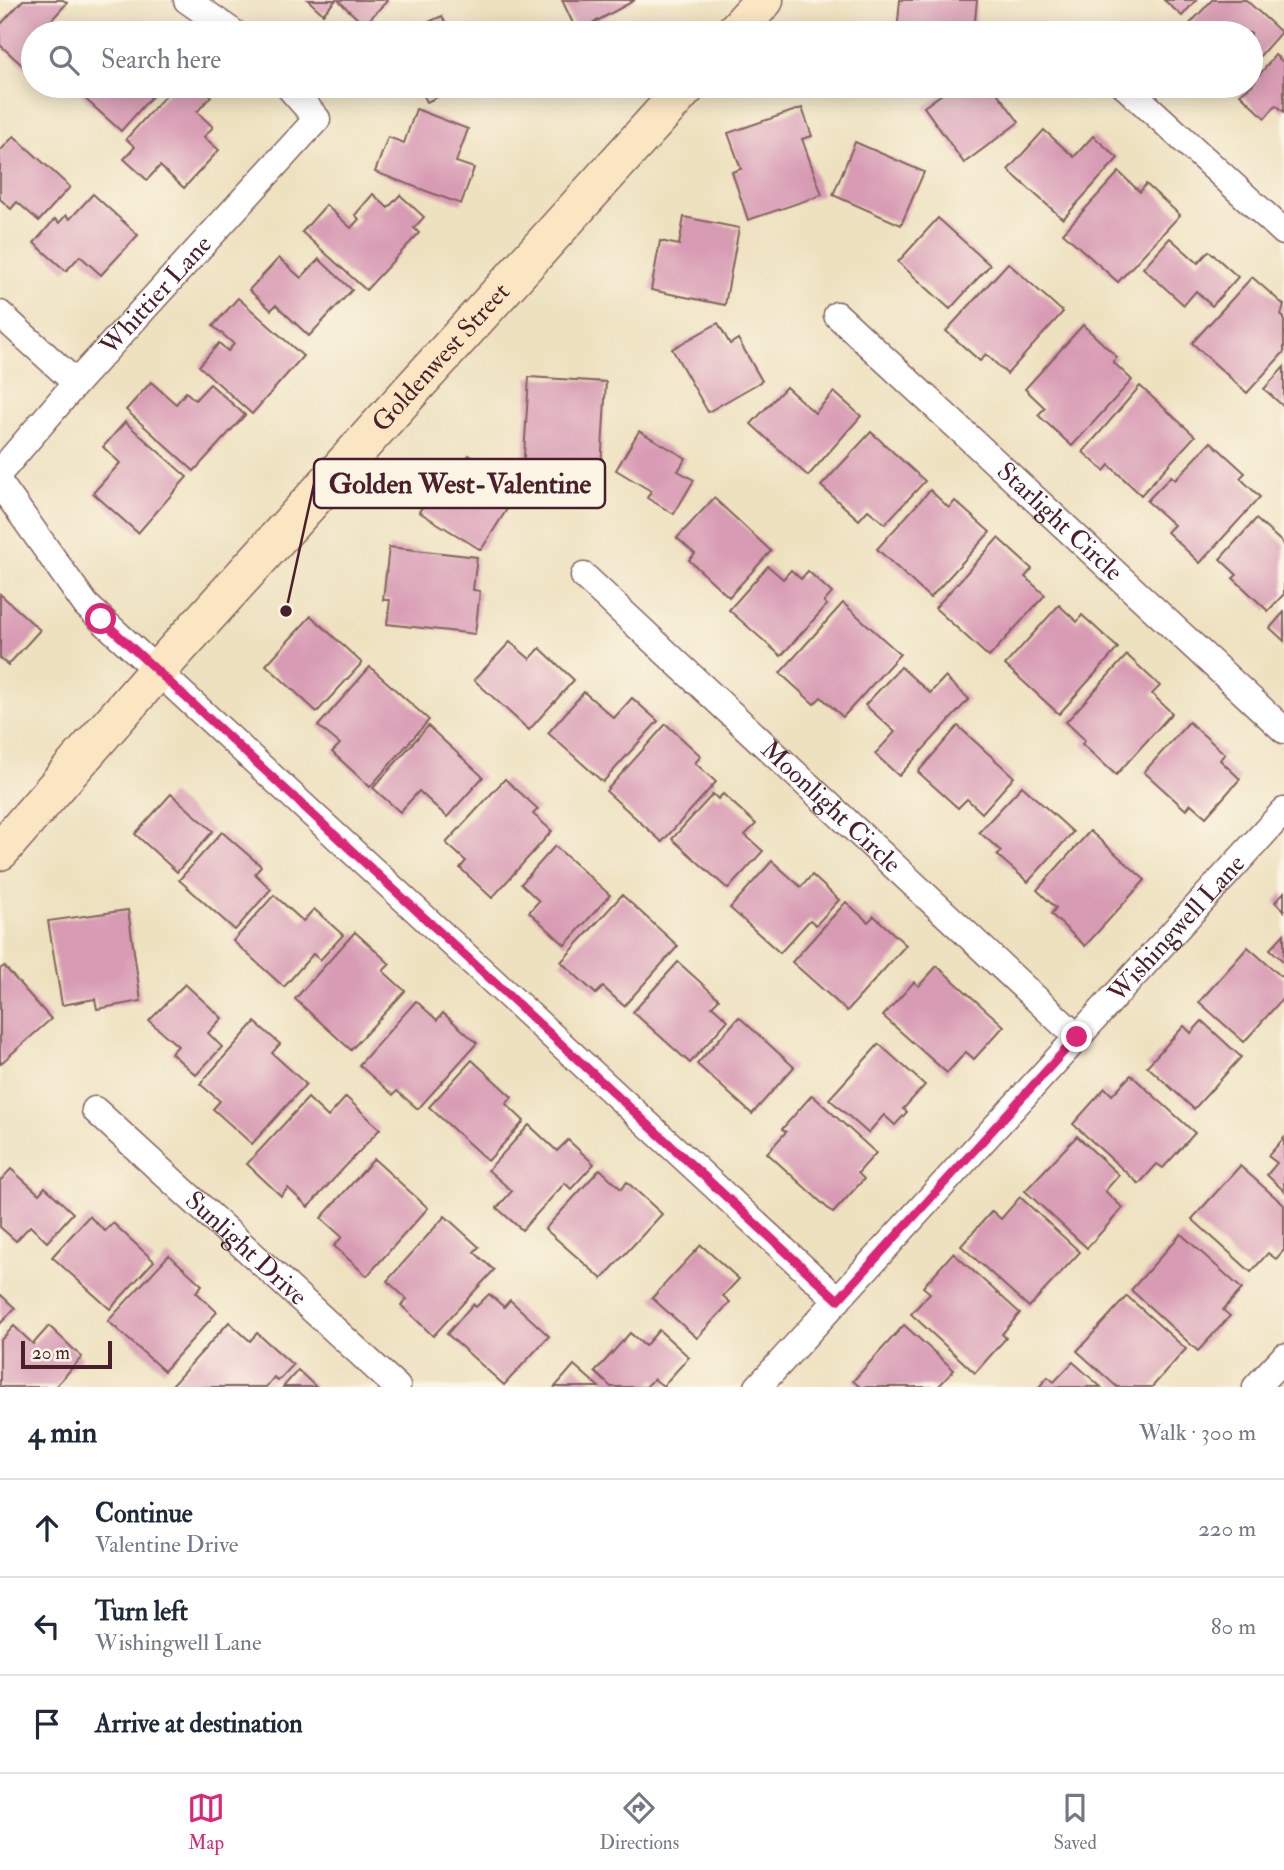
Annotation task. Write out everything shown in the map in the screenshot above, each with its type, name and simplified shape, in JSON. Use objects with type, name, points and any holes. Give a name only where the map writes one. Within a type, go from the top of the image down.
[{"type":"main road","points":[[745,21],[764,0]]},
{"type":"main road","name":"Goldenwest Street","points":[[0,850],[158,670],[676,98]]},
{"type":"street","points":[[187,0],[217,21]]},
{"type":"street","name":"Whittier Lane","points":[[0,472],[76,383],[317,119],[299,98]]},
{"type":"street","points":[[1138,98],[1284,232]]},
{"type":"street","points":[[0,314],[76,383]]},
{"type":"street","name":"Starlight Circle","points":[[837,314],[1284,730]]},
{"type":"street","points":[[0,484],[86,605],[838,1300]]},
{"type":"street","name":"Moonlight Circle","points":[[584,576],[1077,1037]]},
{"type":"street","name":"Wishingwell Lane","points":[[758,1387],[1284,811]]},
{"type":"street","name":"Sunlight Drive","points":[[95,1110],[397,1387]]},
{"type":"street","points":[[1256,1387],[1284,1357]]},
{"type":"building","points":[[23,0],[63,0],[67,3],[51,21],[21,21],[21,64],[0,45],[0,25]]},
{"type":"building","points":[[308,0],[336,0],[323,14]]},
{"type":"building","points":[[338,0],[388,0],[368,21],[360,21]]},
{"type":"building","points":[[562,0],[635,0],[597,21],[572,21]]},
{"type":"building","points":[[900,0],[977,0],[975,21],[898,21]]},
{"type":"building","points":[[1164,0],[1196,0],[1182,16]]},
{"type":"building","points":[[1212,0],[1246,0],[1281,32],[1263,52],[1263,21],[1192,21]]},
{"type":"building","points":[[442,16],[444,21],[431,21]]},
{"type":"building","points":[[1275,55],[1284,63],[1284,112],[1276,105],[1265,118],[1244,98],[1263,98],[1263,70]]},
{"type":"building","points":[[84,98],[150,98],[121,131]]},
{"type":"building","points":[[163,98],[209,98],[197,112],[213,127],[204,137],[219,150],[184,188],[160,166],[147,180],[124,159],[135,147],[126,139]]},
{"type":"building","points":[[936,98],[1001,98],[1019,122],[964,163],[924,107]]},
{"type":"building","points":[[802,108],[812,136],[802,139],[822,195],[748,220],[732,172],[741,169],[728,133]]},
{"type":"building","points":[[416,109],[468,129],[456,162],[474,168],[461,204],[375,172],[388,137],[404,143]]},
{"type":"building","points":[[1044,130],[1074,157],[1093,136],[1118,158],[1063,219],[1008,170]]},
{"type":"building","points":[[14,136],[70,187],[39,221],[17,202],[11,209],[0,199],[0,151]]},
{"type":"building","points":[[855,142],[924,172],[901,225],[833,195]]},
{"type":"building","points":[[1119,172],[1140,192],[1146,184],[1180,215],[1118,282],[1063,233]]},
{"type":"building","points":[[93,194],[138,235],[101,275],[80,256],[66,271],[34,243],[55,219],[59,223],[66,215],[70,219]]},
{"type":"building","points":[[373,194],[388,208],[400,195],[424,217],[414,228],[419,233],[366,290],[302,232],[326,205],[351,228],[359,219],[355,215]]},
{"type":"building","points":[[684,217],[739,228],[725,305],[651,290],[660,241],[679,245]]},
{"type":"building","points":[[938,218],[990,265],[950,309],[898,262]]},
{"type":"building","points":[[1170,238],[1198,263],[1209,251],[1238,277],[1212,306],[1196,291],[1184,305],[1143,268]]},
{"type":"building","points":[[279,258],[301,278],[319,259],[352,290],[309,336],[276,305],[271,310],[249,290]]},
{"type":"building","points":[[1008,263],[1063,312],[1007,374],[986,354],[980,361],[946,331]]},
{"type":"building","points":[[1252,277],[1284,305],[1281,315],[1284,318],[1284,352],[1247,393],[1192,343]]},
{"type":"building","points":[[238,298],[303,356],[252,414],[199,366],[219,343],[228,351],[234,344],[213,326]]},
{"type":"building","points":[[718,323],[730,344],[738,339],[762,381],[708,412],[672,349]]},
{"type":"building","points":[[1083,325],[1117,357],[1113,362],[1132,380],[1072,446],[1038,415],[1045,408],[1025,389]]},
{"type":"building","points":[[1284,367],[1284,407],[1264,389]]},
{"type":"building","points":[[529,377],[606,382],[601,468],[569,466],[569,474],[523,471]]},
{"type":"building","points":[[151,382],[176,404],[186,392],[195,400],[210,384],[245,415],[194,471],[126,410]]},
{"type":"building","points":[[1140,386],[1195,436],[1141,495],[1109,465],[1104,471],[1083,452]]},
{"type":"building","points":[[786,387],[815,413],[834,392],[861,416],[808,476],[751,424]]},
{"type":"building","points":[[125,422],[187,477],[138,533],[93,493],[120,463],[103,447]]},
{"type":"building","points":[[639,431],[686,458],[678,471],[694,480],[674,514],[647,498],[651,491],[616,470]]},
{"type":"building","points":[[871,432],[925,481],[885,524],[868,510],[859,520],[821,486]]},
{"type":"building","points":[[1211,442],[1245,473],[1240,478],[1260,497],[1200,563],[1167,532],[1174,525],[1147,501],[1171,476],[1175,480]]},
{"type":"building","points":[[469,455],[521,487],[481,550],[419,512],[447,467],[458,473]]},
{"type":"building","points":[[930,490],[949,508],[955,501],[990,532],[930,598],[877,549]]},
{"type":"building","points":[[714,498],[771,551],[729,597],[689,560],[695,554],[677,538]]},
{"type":"building","points":[[1256,519],[1284,544],[1284,594],[1268,611],[1233,578],[1237,575],[1220,559]]},
{"type":"building","points":[[998,538],[1032,569],[1025,577],[1045,595],[989,657],[935,608]]},
{"type":"building","points":[[389,547],[477,557],[473,590],[480,591],[475,634],[387,624],[390,600],[383,600]]},
{"type":"building","points":[[768,566],[783,579],[791,570],[801,579],[808,571],[832,593],[824,602],[827,605],[781,656],[729,610]]},
{"type":"building","points":[[0,594],[40,630],[8,665],[0,658]]},
{"type":"building","points":[[843,603],[900,654],[843,717],[821,697],[814,704],[780,673]]},
{"type":"building","points":[[1059,605],[1077,622],[1082,615],[1118,648],[1059,714],[1005,665]]},
{"type":"building","points":[[1284,612],[1284,641],[1270,628]]},
{"type":"building","points":[[311,616],[362,663],[317,712],[266,665]]},
{"type":"building","points":[[510,642],[530,659],[540,648],[574,680],[529,730],[474,680]]},
{"type":"building","points":[[1127,655],[1160,686],[1152,694],[1172,713],[1116,775],[1082,744],[1085,740],[1066,722]]},
{"type":"building","points":[[370,667],[429,720],[370,787],[332,752],[340,744],[318,726]]},
{"type":"building","points":[[901,667],[930,693],[945,677],[969,699],[899,776],[875,754],[895,732],[865,705]]},
{"type":"building","points":[[584,692],[614,718],[632,698],[658,721],[603,782],[548,733]]},
{"type":"building","points":[[1189,722],[1225,754],[1220,760],[1240,779],[1206,817],[1191,804],[1186,810],[1144,772]]},
{"type":"building","points":[[666,724],[701,756],[695,763],[716,782],[662,842],[606,791]]},
{"type":"building","points":[[428,726],[483,777],[447,817],[419,791],[400,812],[373,788]]},
{"type":"building","points":[[958,726],[1014,777],[982,813],[967,799],[958,808],[918,772]]},
{"type":"building","points":[[505,779],[538,809],[533,814],[552,831],[492,898],[460,868],[466,861],[446,843]]},
{"type":"building","points":[[1022,786],[1073,832],[1028,882],[997,855],[1001,851],[979,832]]},
{"type":"building","points":[[171,794],[213,831],[177,872],[135,834]]},
{"type":"building","points":[[713,794],[718,799],[723,794],[756,824],[745,835],[763,851],[728,889],[672,839]]},
{"type":"building","points":[[1090,831],[1145,880],[1085,946],[1051,914],[1056,908],[1037,890]]},
{"type":"building","points":[[222,832],[261,866],[255,874],[271,889],[235,930],[179,880]]},
{"type":"building","points":[[555,846],[610,895],[565,945],[529,912],[539,901],[521,884]]},
{"type":"building","points":[[772,861],[801,887],[812,875],[839,900],[816,925],[810,920],[780,953],[730,908]]},
{"type":"building","points":[[1284,892],[1284,911],[1275,902]]},
{"type":"building","points":[[274,895],[303,921],[314,909],[343,935],[320,960],[313,954],[284,987],[233,941]]},
{"type":"building","points":[[622,895],[678,946],[624,1006],[603,987],[596,994],[561,962]]},
{"type":"building","points":[[846,902],[868,922],[874,916],[906,945],[847,1011],[792,962]]},
{"type":"building","points":[[128,910],[141,1001],[97,1009],[95,999],[62,1005],[48,921]]},
{"type":"building","points":[[355,932],[390,964],[383,971],[405,991],[351,1050],[295,999]]},
{"type":"building","points":[[1284,934],[1284,962],[1270,949]]},
{"type":"building","points":[[1248,947],[1284,979],[1284,997],[1244,1042],[1199,1002]]},
{"type":"building","points":[[678,962],[719,999],[712,1006],[728,1020],[690,1063],[633,1012]]},
{"type":"building","points":[[4,966],[51,1019],[0,1064],[0,969]]},
{"type":"building","points":[[937,966],[1004,1026],[974,1059],[966,1052],[947,1073],[883,1016],[914,982],[919,986]]},
{"type":"building","points":[[185,984],[222,1018],[208,1033],[222,1047],[196,1075],[171,1053],[178,1046],[149,1021]]},
{"type":"building","points":[[416,1001],[437,1020],[443,1013],[477,1043],[418,1109],[397,1091],[393,1095],[359,1065]]},
{"type":"building","points":[[739,1017],[794,1067],[752,1114],[697,1064]]},
{"type":"building","points":[[1202,1021],[1241,1057],[1194,1109],[1147,1066],[1184,1026],[1191,1033]]},
{"type":"building","points":[[255,1022],[280,1044],[272,1053],[306,1084],[252,1144],[213,1109],[220,1101],[200,1084]]},
{"type":"building","points":[[879,1044],[925,1085],[903,1109],[907,1112],[895,1125],[884,1115],[868,1133],[829,1099]]},
{"type":"building","points":[[472,1060],[512,1097],[506,1104],[524,1121],[488,1161],[429,1107]]},
{"type":"building","points":[[1131,1075],[1195,1133],[1163,1168],[1157,1164],[1139,1184],[1073,1124],[1105,1088],[1112,1095]]},
{"type":"building","points":[[812,1095],[876,1153],[858,1173],[864,1179],[833,1213],[767,1153],[786,1132],[782,1129]]},
{"type":"building","points":[[346,1097],[380,1129],[308,1207],[288,1188],[281,1196],[247,1164],[308,1098],[328,1117]]},
{"type":"building","points":[[529,1125],[557,1151],[568,1140],[594,1164],[571,1189],[565,1183],[522,1230],[497,1208],[512,1191],[488,1170]]},
{"type":"building","points":[[1077,1136],[1119,1175],[1105,1191],[1123,1208],[1087,1248],[1025,1191]]},
{"type":"building","points":[[1284,1138],[1284,1191],[1267,1175],[1277,1163],[1268,1156]]},
{"type":"building","points":[[374,1159],[428,1208],[367,1276],[334,1246],[342,1237],[321,1218]]},
{"type":"building","points":[[1240,1166],[1284,1205],[1284,1250],[1276,1259],[1268,1253],[1251,1272],[1192,1219]]},
{"type":"building","points":[[11,1169],[39,1194],[45,1187],[73,1213],[47,1242],[30,1226],[16,1241],[0,1227],[0,1181]]},
{"type":"building","points":[[600,1169],[621,1189],[627,1182],[662,1214],[602,1279],[545,1229]]},
{"type":"building","points":[[1020,1197],[1080,1252],[1029,1307],[961,1246],[992,1211],[1001,1219]]},
{"type":"building","points":[[89,1216],[105,1231],[113,1223],[154,1261],[110,1309],[52,1257]]},
{"type":"building","points":[[445,1216],[479,1247],[474,1252],[494,1270],[433,1336],[401,1305],[407,1299],[387,1281]]},
{"type":"building","points":[[1181,1234],[1242,1289],[1223,1310],[1230,1316],[1198,1351],[1131,1290]]},
{"type":"building","points":[[701,1245],[739,1279],[723,1296],[730,1302],[697,1338],[652,1298]]},
{"type":"building","points":[[953,1253],[1020,1313],[1002,1334],[1006,1338],[975,1373],[911,1314],[930,1293],[923,1287]]},
{"type":"building","points":[[169,1255],[202,1285],[196,1292],[217,1312],[164,1371],[108,1321]]},
{"type":"building","points":[[0,1294],[15,1308],[0,1324]]},
{"type":"building","points":[[489,1294],[504,1307],[510,1300],[549,1336],[504,1385],[447,1334],[473,1304],[476,1307]]},
{"type":"building","points":[[1127,1296],[1186,1349],[1152,1387],[1117,1387],[1077,1351]]},
{"type":"building","points":[[229,1322],[250,1341],[257,1333],[293,1365],[278,1381],[274,1377],[266,1387],[172,1385]]},
{"type":"building","points":[[904,1325],[954,1370],[938,1387],[860,1387],[853,1381]]},
{"type":"building","points":[[14,1326],[33,1344],[49,1326],[82,1357],[55,1387],[0,1387],[0,1341]]},
{"type":"building","points":[[659,1330],[689,1357],[663,1386],[654,1379],[646,1387],[611,1387],[595,1372],[630,1333],[645,1346]]},
{"type":"building","points":[[1073,1362],[1101,1387],[1039,1387],[1048,1377],[1054,1382]]},
{"type":"building","points":[[574,1365],[599,1387],[555,1387]]},
{"type":"building","points":[[298,1370],[316,1387],[283,1387]]},
{"type":"place","name":"Golden West-Valentine","points":[[286,611]]},
{"type":"route","points":[[101,619],[838,1300],[1077,1037]]}]
